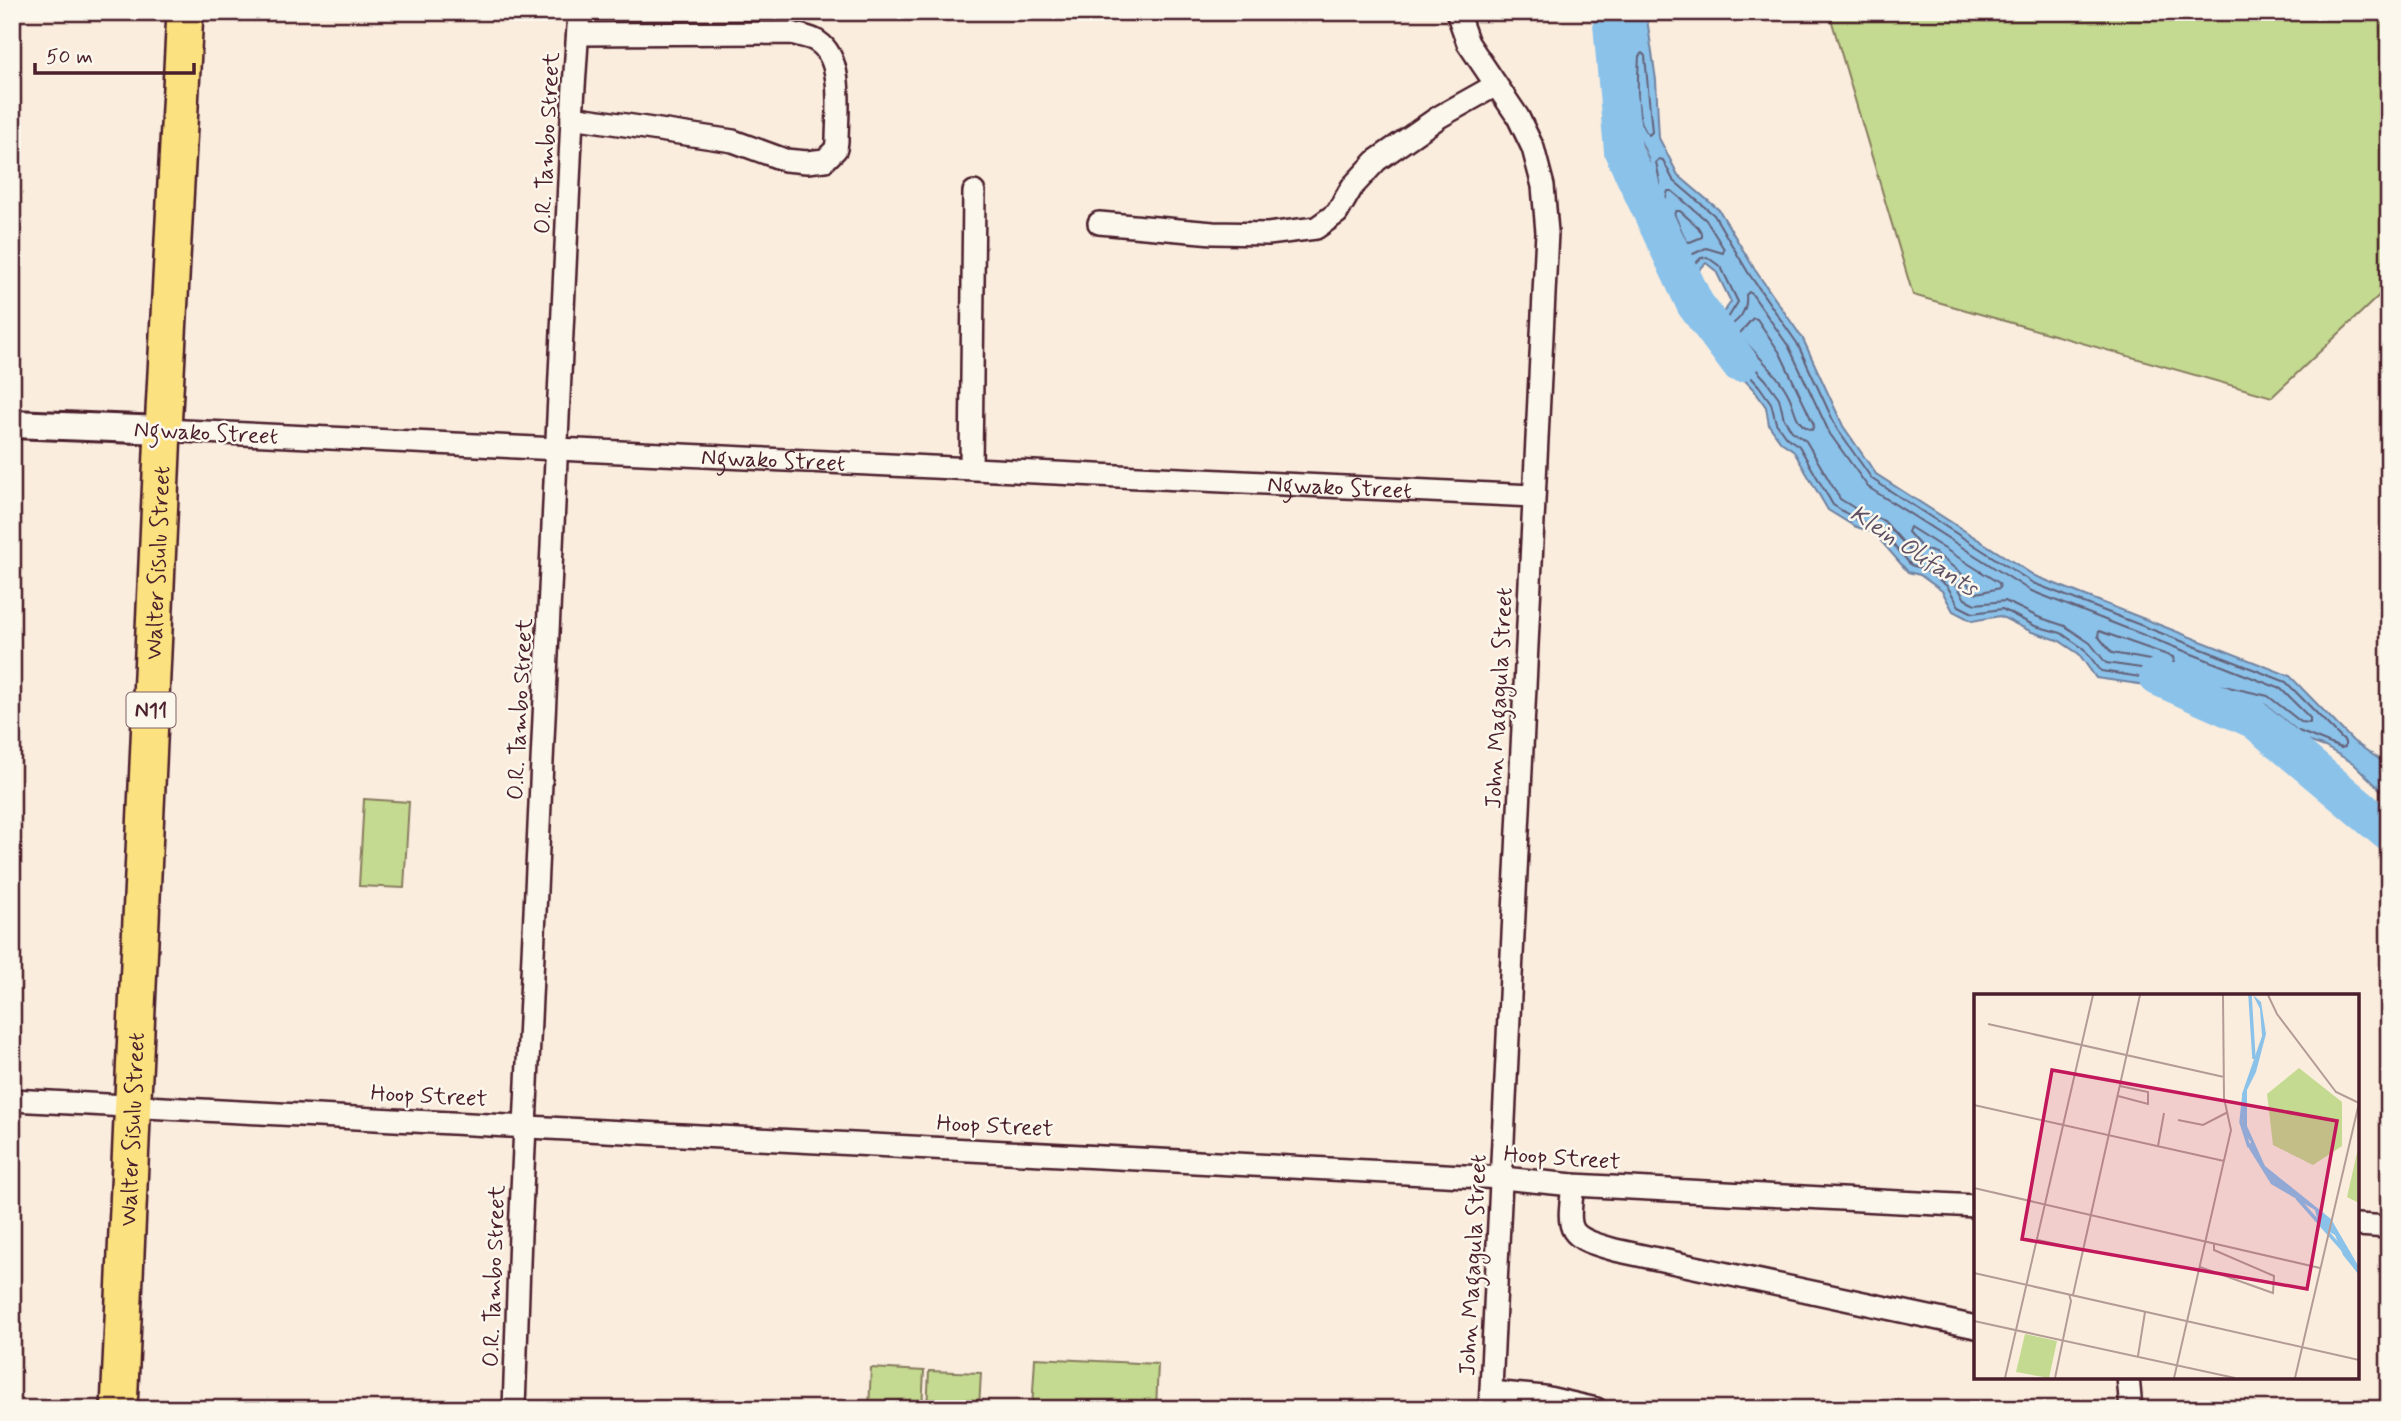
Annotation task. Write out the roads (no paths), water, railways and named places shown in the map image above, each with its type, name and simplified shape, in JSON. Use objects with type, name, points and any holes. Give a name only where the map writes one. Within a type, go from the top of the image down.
[{"type":"highway","name":"Walter Sisulu Street","points":[[119,1409],[163,430],[185,12]]},
{"type":"street","name":"John Magagula Street","points":[[1457,12],[1468,43],[1518,117],[1533,148],[1542,186],[1547,232],[1491,1400]]},
{"type":"street","points":[[572,117],[733,141],[785,160],[807,162],[825,160],[836,149],[837,141],[837,76],[828,54],[818,42],[792,33],[579,23]]},
{"type":"street","name":"O.R. Tambo Street","points":[[514,1409],[572,117],[579,23]]},
{"type":"street","points":[[1099,223],[1268,234],[1316,228],[1336,213],[1352,187],[1377,159],[1439,117],[1496,86]]},
{"type":"street","points":[[971,468],[974,192]]},
{"type":"street","name":"Ngwako Street","points":[[12,424],[1533,496]]},
{"type":"street","name":"Hoop Street","points":[[12,1100],[1503,1178],[1573,1185],[1974,1206]]},
{"type":"street","points":[[1573,1185],[1569,1217],[1572,1230],[1583,1241],[1974,1327]]},
{"type":"street","points":[[2359,1225],[2389,1227]]},
{"type":"street","points":[[2128,1379],[2131,1409]]},
{"type":"street","points":[[1491,1400],[1544,1397],[1596,1409]]},
{"type":"water","points":[[1626,12],[1646,12],[1656,80],[1659,138],[1678,175],[1719,210],[1755,270],[1803,339],[1843,426],[1876,474],[2035,576],[2290,676],[2353,741],[2389,766],[2389,798],[2353,763],[2325,747],[2293,736],[2264,712],[2146,685],[2096,678],[2079,654],[2058,640],[2032,632],[2000,616],[1972,621],[1953,611],[1942,591],[1920,575],[1908,572],[1874,533],[1854,526],[1828,510],[1793,450],[1781,442],[1769,425],[1766,407],[1754,390],[1711,344],[1704,328],[1710,313],[1723,313],[1731,302],[1716,271],[1706,263],[1691,278],[1686,270],[1670,265],[1652,233],[1646,212],[1653,182],[1648,158],[1637,133],[1630,99],[1632,50]]},
{"type":"waterway","name":"Klein Olifants","points":[[1611,12],[1623,151],[1695,304],[1739,363]]},
{"type":"waterway","name":"Klein Olifants","points":[[2158,677],[2255,720],[2389,833]]}]
